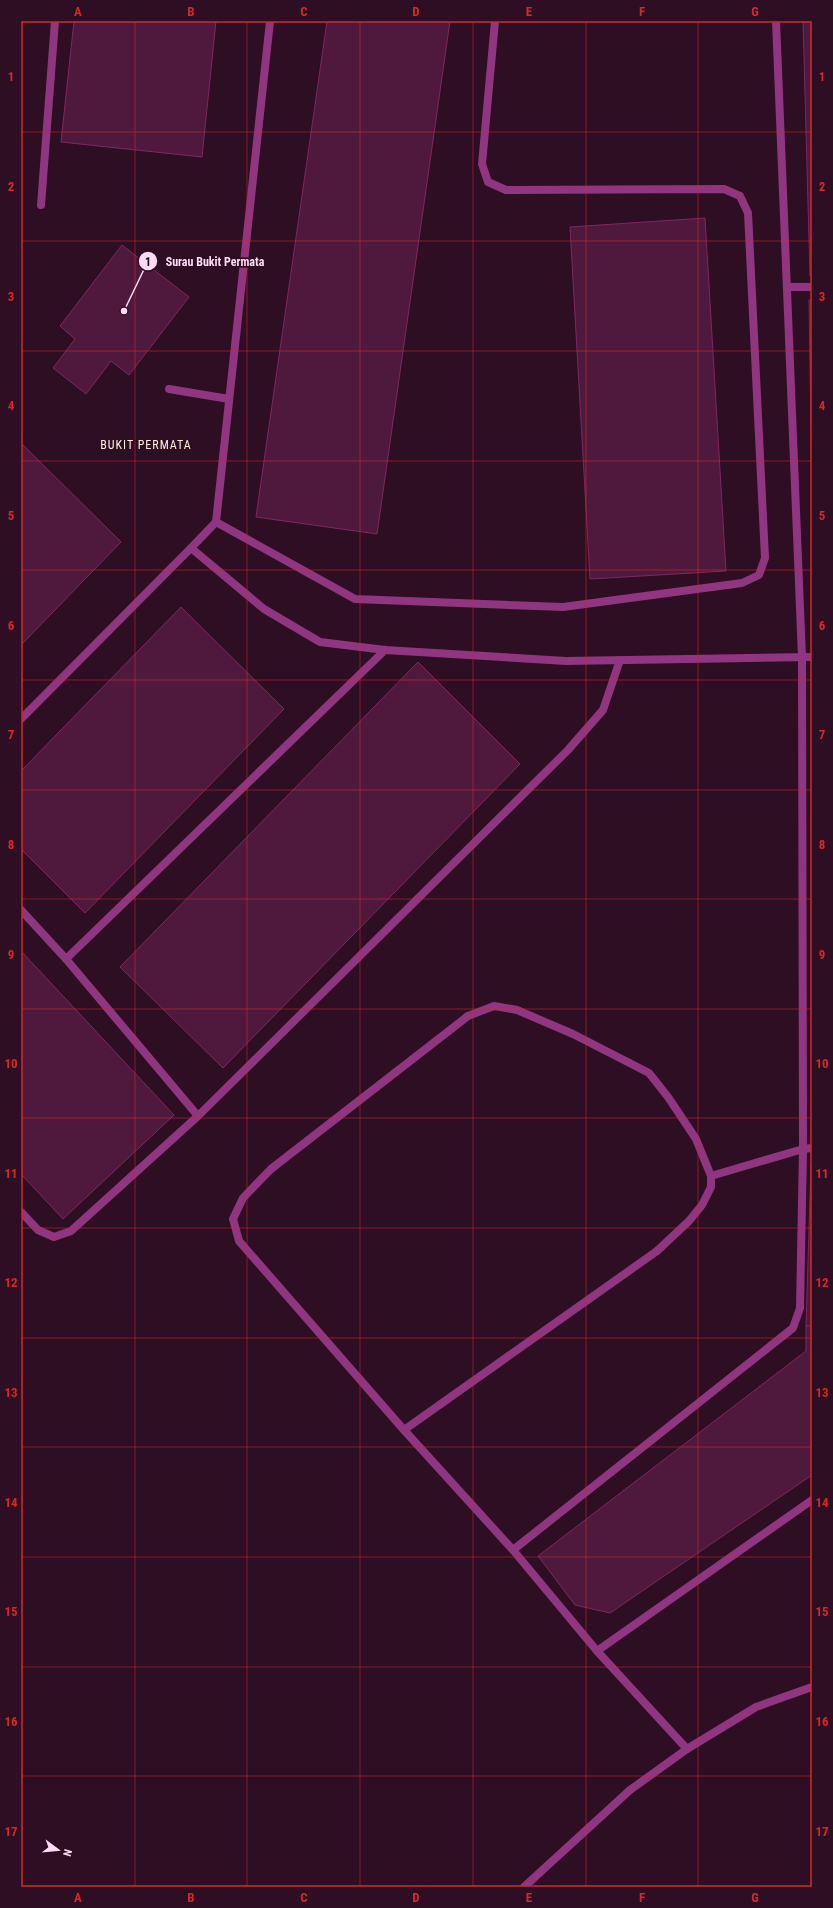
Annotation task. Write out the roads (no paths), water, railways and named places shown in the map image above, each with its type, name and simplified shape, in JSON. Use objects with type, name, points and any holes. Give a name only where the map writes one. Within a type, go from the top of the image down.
[{"type":"street","points":[[41,205],[55,21]]},
{"type":"street","points":[[21,719],[216,522],[270,21]]},
{"type":"street","points":[[216,522],[355,599],[563,607],[742,583],[759,575],[765,558],[748,213],[740,196],[724,190],[506,190],[488,182],[482,164],[495,21]]},
{"type":"street","points":[[513,1550],[793,1328],[800,1308],[803,1148],[802,657],[776,21]]},
{"type":"street","points":[[787,287],[812,287]]},
{"type":"street","points":[[169,389],[229,399]]},
{"type":"street","points":[[191,548],[264,609],[320,642],[385,650],[566,661],[812,657]]},
{"type":"street","points":[[66,959],[385,650]]},
{"type":"street","points":[[21,1212],[38,1230],[54,1237],[71,1231],[198,1116],[568,750],[603,710],[620,660]]},
{"type":"street","points":[[21,910],[66,959],[198,1116]]},
{"type":"street","points":[[404,1430],[657,1251],[689,1221],[702,1204],[711,1187],[711,1176],[696,1139],[668,1097],[649,1073],[573,1034],[517,1010],[494,1006],[468,1016],[271,1169],[243,1198],[233,1219],[239,1241],[404,1430],[513,1550],[596,1651],[687,1749]]},
{"type":"street","points":[[711,1176],[803,1148],[812,1148]]},
{"type":"street","points":[[596,1651],[812,1500]]},
{"type":"street","points":[[524,1887],[630,1790],[687,1749],[756,1707],[812,1687]]},
{"type":"place","name":"Surau Bukit Permata","points":[[124,311]]},
{"type":"district","name":"BUKIT PERMATA","points":[[146,445]]}]
